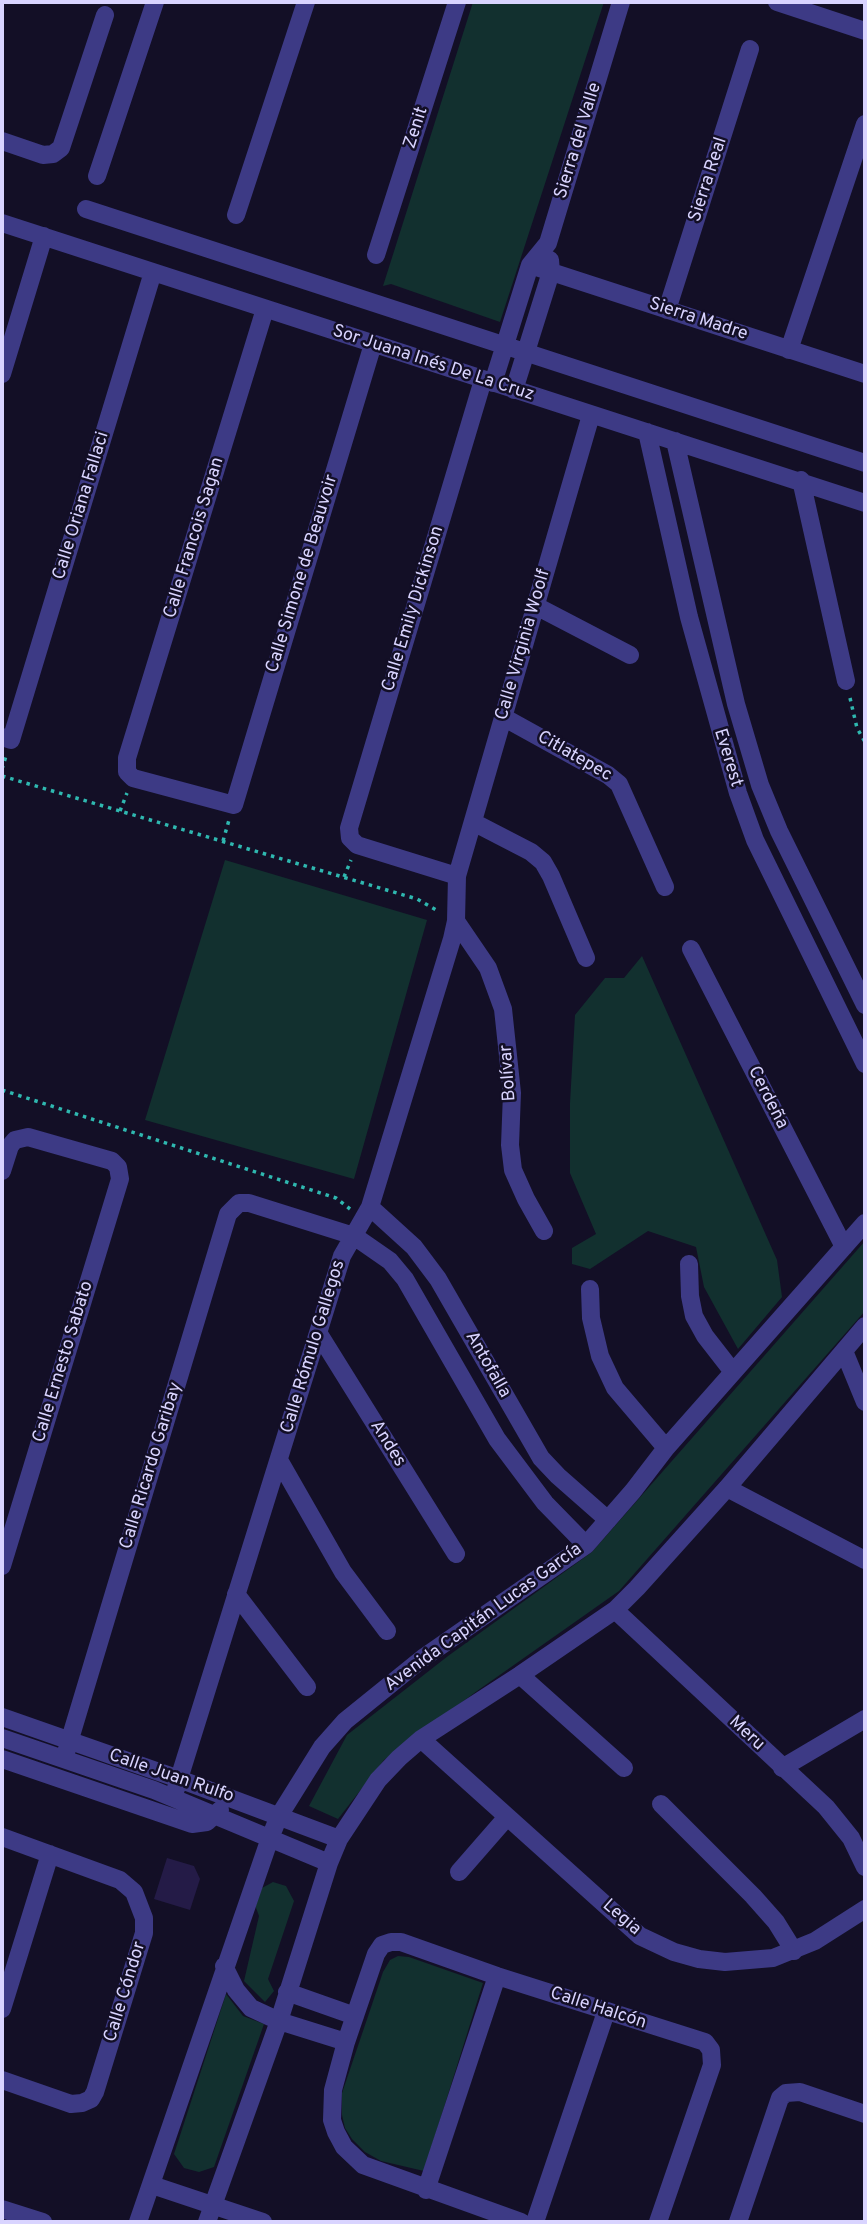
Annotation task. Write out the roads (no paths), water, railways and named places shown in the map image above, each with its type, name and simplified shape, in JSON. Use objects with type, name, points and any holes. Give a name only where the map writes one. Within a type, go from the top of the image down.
[{"type":"street","points":[[97,176],[155,2]]},
{"type":"street","points":[[236,215],[306,2]]},
{"type":"street","name":"Zenit","points":[[376,255],[457,2]]},
{"type":"street","points":[[777,2],[806,6],[865,31]]},
{"type":"street","name":"Sierra del Valle","points":[[530,265],[548,243],[620,7]]},
{"type":"street","points":[[2,141],[43,155],[53,155],[61,148],[105,15]]},
{"type":"street","name":"Sierra Real","points":[[667,310],[750,49]]},
{"type":"street","points":[[789,350],[865,124]]},
{"type":"street","points":[[86,209],[865,463]]},
{"type":"street","name":"Sor Juana Inés De La Cruz","points":[[2,223],[865,503]]},
{"type":"street","points":[[2,374],[44,236]]},
{"type":"street","points":[[514,390],[551,272],[548,243]]},
{"type":"street","name":"Sierra Madre","points":[[530,265],[865,374]]},
{"type":"street","name":"Calle Emily Dickinson","points":[[457,876],[358,845],[350,838],[349,828],[488,381],[505,345],[530,265]]},
{"type":"street","name":"Calle Oriana Fallaci","points":[[6,739],[153,272]]},
{"type":"street","name":"Calle Francois Sagan","points":[[234,805],[133,778],[126,767],[265,309]]},
{"type":"street","name":"Calle Simone de Beauvoir","points":[[234,805],[373,344]]},
{"type":"street","name":"Calle Virginia Woolf","points":[[457,876],[591,415]]},
{"type":"street","name":"Everest","points":[[647,432],[699,656],[737,793],[755,840],[865,1064]]},
{"type":"street","name":"Everest","points":[[675,441],[736,704],[760,785],[779,831],[865,1005]]},
{"type":"street","points":[[801,481],[845,681]]},
{"type":"street","points":[[536,606],[630,655]]},
{"type":"street","name":"Citlatepec","points":[[503,717],[608,775],[619,784],[665,887]]},
{"type":"street","points":[[473,822],[531,852],[543,862],[586,958]]},
{"type":"street","name":"Calle Rómulo Gallegos","points":[[173,1798],[342,1256],[367,1213],[452,939],[456,921],[457,876]]},
{"type":"street","name":"Bolívar","points":[[456,921],[488,968],[503,1009],[512,1093],[510,1145],[513,1170],[544,1231]]},
{"type":"street","name":"Cerdeña","points":[[691,949],[844,1247]]},
{"type":"street","name":"Calle Ernesto Sabato","points":[[2,1171],[9,1146],[15,1140],[28,1137],[112,1161],[118,1167],[120,1179],[2,1566]]},
{"type":"street","name":"Antofalla","points":[[249,1203],[354,1236],[390,1261],[405,1279],[497,1439],[545,1503],[586,1545]]},
{"type":"street","name":"Calle Ricardo Garibay","points":[[67,1751],[228,1214],[233,1207],[249,1203]]},
{"type":"street","name":"Antofalla","points":[[367,1213],[414,1247],[438,1279],[541,1458],[608,1520]]},
{"type":"street","name":"Avenida Capitán Lucas García","points":[[138,2222],[270,1838],[279,1816],[322,1747],[345,1721],[423,1658],[586,1545],[666,1448],[865,1223]]},
{"type":"street","points":[[689,1264],[694,1316],[705,1336],[733,1372]]},
{"type":"street","points":[[590,1289],[591,1318],[600,1356],[615,1388],[666,1448]]},
{"type":"street","points":[[209,2214],[279,2021],[329,1863],[339,1839],[378,1780],[421,1739],[615,1609],[727,1488],[865,1326]]},
{"type":"street","name":"Andes","points":[[318,1334],[456,1554]]},
{"type":"street","points":[[844,1351],[865,1402]]},
{"type":"street","points":[[279,1460],[342,1572],[387,1630]]},
{"type":"street","points":[[727,1488],[865,1560]]},
{"type":"street","points":[[236,1594],[307,1686]]},
{"type":"street","name":"Meru","points":[[615,1609],[826,1807],[864,1861]]},
{"type":"street","points":[[520,1675],[624,1768]]},
{"type":"street","name":"Calle Juan Rulfo","points":[[2,1717],[67,1751],[329,1863]]},
{"type":"street","points":[[782,1768],[865,1719]]},
{"type":"street","name":"Calle Juan Rulfo","points":[[2,1738],[179,1779],[339,1839]]},
{"type":"street","name":"Legia","points":[[421,1739],[640,1936],[657,1945],[699,1959],[725,1962],[773,1958],[826,1935],[865,1909]]},
{"type":"street","name":"Calle Juan Rulfo","points":[[2,1759],[192,1824],[207,1822],[217,1815]]},
{"type":"street","points":[[217,1815],[229,1797]]},
{"type":"street","points":[[661,1804],[754,1895],[776,1922],[794,1951]]},
{"type":"street","points":[[459,1871],[508,1817]]},
{"type":"street","name":"Calle Cóndor","points":[[2,1837],[120,1880],[134,1892],[144,1918],[144,1933],[91,2099],[71,2104],[2,2080]]},
{"type":"street","points":[[2,2009],[50,1854]]},
{"type":"street","name":"Calle Halcón","points":[[521,2222],[426,2190],[363,2165],[354,2159],[336,2132],[332,2120],[333,2090],[376,1954],[383,1945],[401,1942],[606,2012],[705,2042],[711,2050],[712,2065],[658,2222]]},
{"type":"street","points":[[224,1966],[236,1990],[251,2008],[279,2021],[346,2042]]},
{"type":"street","points":[[426,2190],[497,1976]]},
{"type":"street","points":[[288,1992],[355,2016]]},
{"type":"street","points":[[536,2222],[606,2012]]},
{"type":"street","points":[[738,2222],[780,2098],[786,2093],[800,2092],[865,2114]]},
{"type":"street","points":[[152,2185],[209,2214],[263,2222]]},
{"type":"street","points":[[2,2208],[43,2222]]}]
